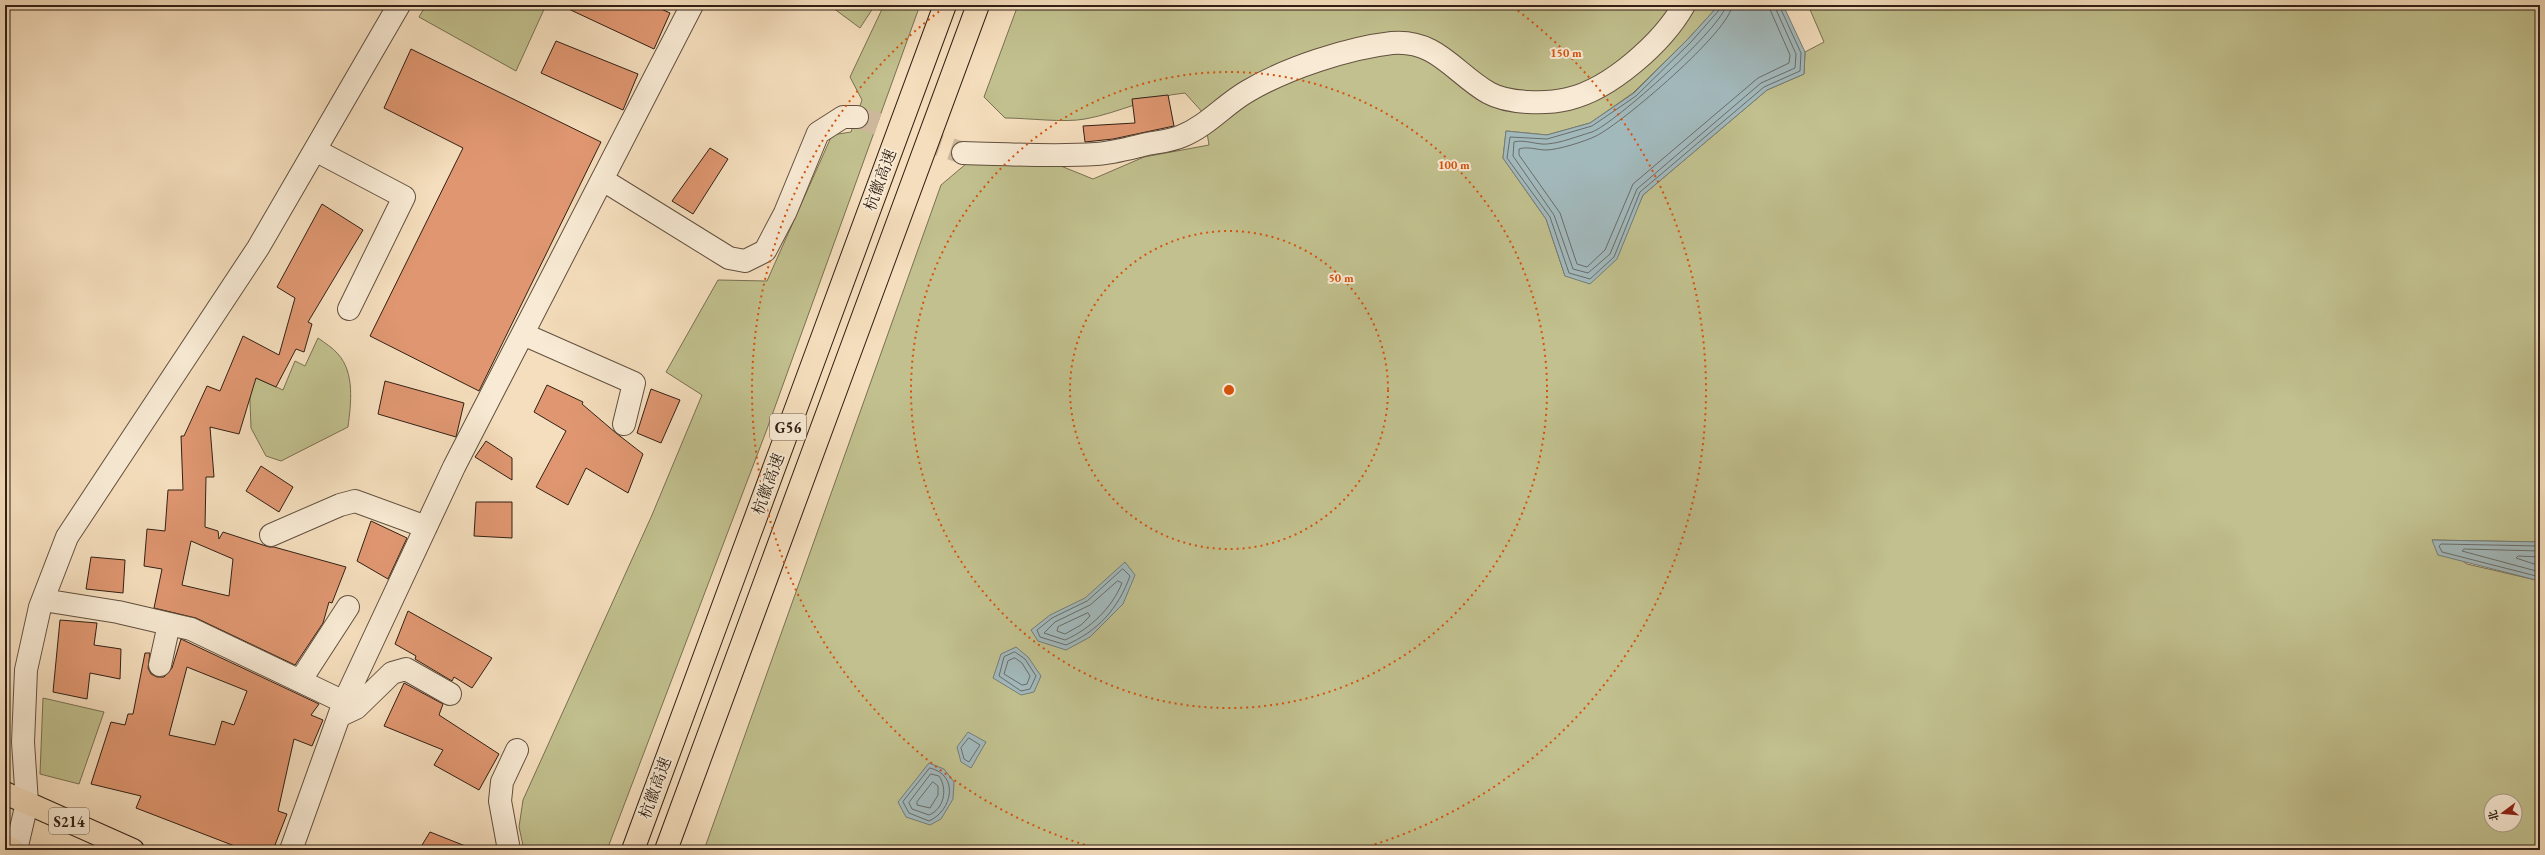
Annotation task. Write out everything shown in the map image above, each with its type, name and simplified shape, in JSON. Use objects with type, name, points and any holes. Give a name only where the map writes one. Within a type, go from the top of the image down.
[{"type":"main road","name":"杭徽高速","points":[[633,850],[945,5]]},
{"type":"main road","name":"杭徽高速","points":[[666,850],[978,5]]},
{"type":"main road","name":"S214","points":[[5,793],[133,850]]},
{"type":"main road","points":[[5,846],[15,850]]},
{"type":"street","points":[[15,850],[27,802],[23,742],[26,670],[43,600],[67,537],[258,248],[399,5]]},
{"type":"street","points":[[291,850],[342,709],[426,527],[523,334],[692,5]]},
{"type":"street","points":[[963,153],[1097,154],[1181,137],[1199,128],[1247,91],[1277,77],[1342,52],[1395,43],[1437,52],[1462,74],[1491,94],[1520,101],[1550,102],[1590,92],[1620,74],[1673,25],[1684,5]]},
{"type":"street","points":[[603,180],[729,258],[745,261],[764,251],[785,213],[818,133],[843,117],[857,117]]},
{"type":"street","points":[[315,150],[404,197],[349,309]]},
{"type":"street","points":[[523,334],[634,383],[624,424]]},
{"type":"street","points":[[271,535],[340,505],[355,501],[426,527]]},
{"type":"street","points":[[43,600],[191,629],[300,681],[342,709],[356,708],[392,673],[406,669],[450,694]]},
{"type":"street","points":[[300,681],[348,607]]},
{"type":"street","points":[[160,665],[169,624]]},
{"type":"street","points":[[509,850],[500,801],[502,782],[518,750]]},
{"type":"shaded area","points":[[426,5],[546,5],[516,71],[419,17]]},
{"type":"shaded area","points":[[829,5],[875,5],[860,28]]},
{"type":"shaded area","points":[[884,5],[920,5],[767,429],[607,850],[524,850],[519,827],[523,800],[652,515],[702,395],[666,372],[718,280],[767,281],[832,135],[851,132],[862,100],[850,77]]},
{"type":"shaded area","points":[[1018,5],[1719,5],[1688,39],[1633,93],[1590,123],[1547,135],[1506,131],[1503,158],[1546,219],[1565,276],[1616,256],[1643,195],[1767,90],[1804,74],[1805,52],[1824,42],[1808,5],[2540,5],[2540,542],[2432,540],[2467,564],[2540,581],[2540,850],[704,850],[941,185],[973,158],[1051,162],[1093,179],[1144,157],[1209,145],[1204,114],[1185,93],[1159,97],[1110,113],[1085,119],[1067,121],[1005,118],[984,97]]},
{"type":"shaded area","points":[[318,338],[338,354],[347,370],[351,398],[348,427],[281,461],[266,456],[251,428],[249,375],[283,390],[295,361],[305,366]]},
{"type":"shaded area","points":[[43,698],[104,712],[79,784],[40,774]]},
{"type":"water","points":[[1719,5],[1783,5],[1805,52],[1804,74],[1767,90],[1643,195],[1617,259],[1590,284],[1565,276],[1546,219],[1503,158],[1506,131],[1547,135],[1590,123],[1634,93],[1688,39]]},
{"type":"water","points":[[2432,540],[2540,542],[2540,581],[2438,555]]},
{"type":"water","points":[[1125,562],[1135,575],[1123,604],[1090,637],[1066,650],[1038,641],[1031,630],[1050,615],[1085,598]]},
{"type":"water","points":[[1016,647],[1028,657],[1041,676],[1034,692],[1021,695],[993,678],[1001,654]]},
{"type":"water","points":[[968,732],[986,742],[971,768],[961,762],[957,747]]},
{"type":"water","points":[[929,763],[944,769],[954,782],[953,799],[941,819],[930,825],[906,817],[898,802]]},
{"type":"building","points":[[560,5],[652,5],[670,13],[654,49]]},
{"type":"building","points":[[556,41],[638,74],[623,110],[541,73]]},
{"type":"building","points":[[411,49],[601,142],[479,391],[370,336],[463,148],[384,108]]},
{"type":"building","points":[[1168,95],[1174,126],[1113,139],[1085,142],[1083,126],[1135,123],[1132,99]]},
{"type":"building","points":[[710,148],[728,159],[693,214],[672,201]]},
{"type":"building","points":[[322,204],[363,230],[308,322],[312,324],[304,352],[296,349],[276,387],[256,378],[239,434],[210,427],[214,477],[206,477],[205,527],[218,531],[219,539],[223,532],[269,547],[274,547],[346,567],[332,603],[329,602],[323,623],[295,665],[196,618],[154,608],[162,569],[144,566],[147,529],[165,531],[168,490],[183,490],[181,436],[184,436],[207,386],[220,391],[243,336],[279,355],[295,298],[277,287]],"holes":[[[191,541],[233,559],[229,596],[182,585]]]},
{"type":"building","points":[[385,381],[464,403],[456,437],[378,414]]},
{"type":"building","points":[[547,385],[583,402],[582,404],[643,454],[628,493],[586,468],[568,505],[536,487],[566,431],[534,412]]},
{"type":"building","points":[[651,389],[680,400],[661,443],[637,433]]},
{"type":"building","points":[[486,441],[512,458],[512,480],[475,457]]},
{"type":"building","points":[[261,466],[293,487],[279,512],[246,491]]},
{"type":"building","points":[[476,502],[512,502],[512,538],[474,536]]},
{"type":"building","points":[[371,521],[407,538],[388,579],[357,561]]},
{"type":"building","points":[[91,557],[125,560],[123,593],[86,589]]},
{"type":"building","points":[[408,611],[492,658],[472,688],[454,677],[452,681],[415,659],[416,656],[395,644]]},
{"type":"building","points":[[60,620],[97,623],[94,645],[121,649],[120,679],[90,673],[87,699],[53,692]]},
{"type":"building","points":[[181,639],[319,704],[311,715],[323,720],[312,746],[294,739],[278,811],[287,814],[273,850],[245,850],[136,808],[141,796],[91,784],[111,722],[125,725],[128,714],[133,714],[145,653],[150,653],[148,668],[151,674],[157,677],[164,677],[172,668]],"holes":[[[187,667],[247,691],[234,725],[222,721],[215,745],[169,735]]]},
{"type":"building","points":[[404,683],[443,704],[439,715],[499,754],[479,790],[434,765],[443,750],[384,726]]},
{"type":"building","points":[[430,832],[473,849],[473,850],[419,850]]},
{"type":"tunnel","points":[[857,117],[963,153]]}]
